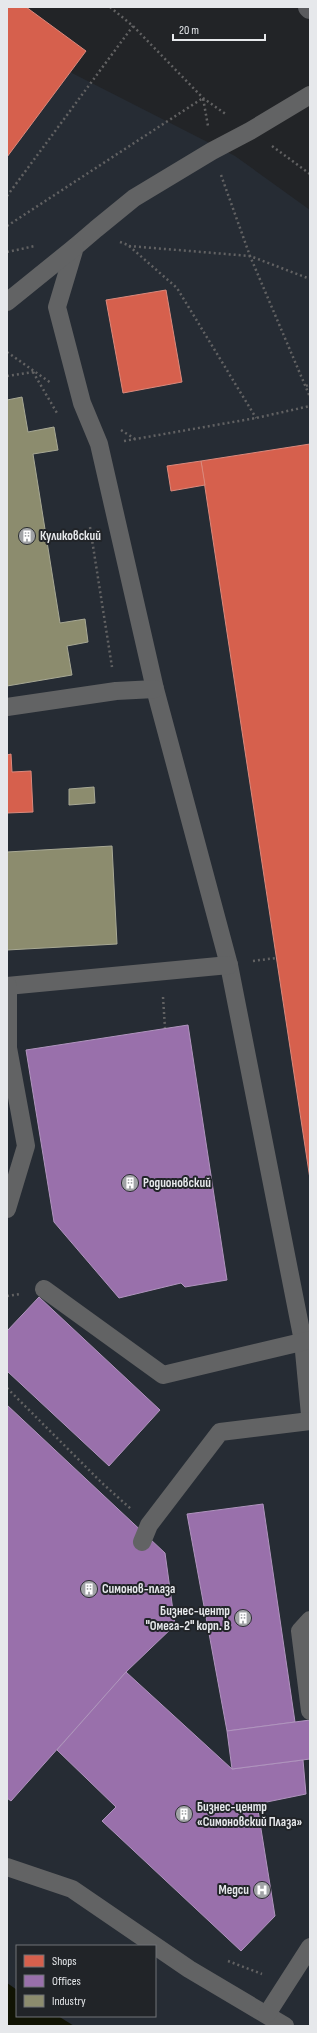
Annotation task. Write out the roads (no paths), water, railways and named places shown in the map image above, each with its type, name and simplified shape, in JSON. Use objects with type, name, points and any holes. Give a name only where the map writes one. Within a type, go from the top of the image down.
[{"type":"lane","points":[[7,302],[134,198],[310,95]]},
{"type":"lane","points":[[75,247],[57,307],[82,403],[99,444],[155,689],[229,965],[306,1340],[310,1416]]},
{"type":"lane","points":[[7,707],[116,691],[155,689]]},
{"type":"lane","points":[[7,1209],[26,1146],[8,1048],[8,986],[229,965]]},
{"type":"lane","points":[[44,1289],[163,1375],[306,1340]]},
{"type":"lane","points":[[142,1542],[149,1525],[220,1432],[310,1421]]},
{"type":"lane","points":[[310,1620],[300,1630],[310,1711]]},
{"type":"lane","points":[[7,1867],[72,1889],[154,1945]]},
{"type":"lane","points":[[156,1946],[189,1969],[285,2026]]},
{"type":"lane","points":[[267,2014],[310,1947]]},
{"type":"place","name":"Куликовский","points":[[27,536]]},
{"type":"place","name":"Родионовский","points":[[130,1183]]},
{"type":"place","name":"Симонов-плаза","points":[[89,1589]]},
{"type":"place","name":"Бизнес-центр \"Омега-2\" корп. B","points":[[243,1618]]},
{"type":"place","name":"Бизнес-центр «Симоновский Плаза»","points":[[184,1814]]},
{"type":"place","name":"Медси","points":[[262,1890]]}]
